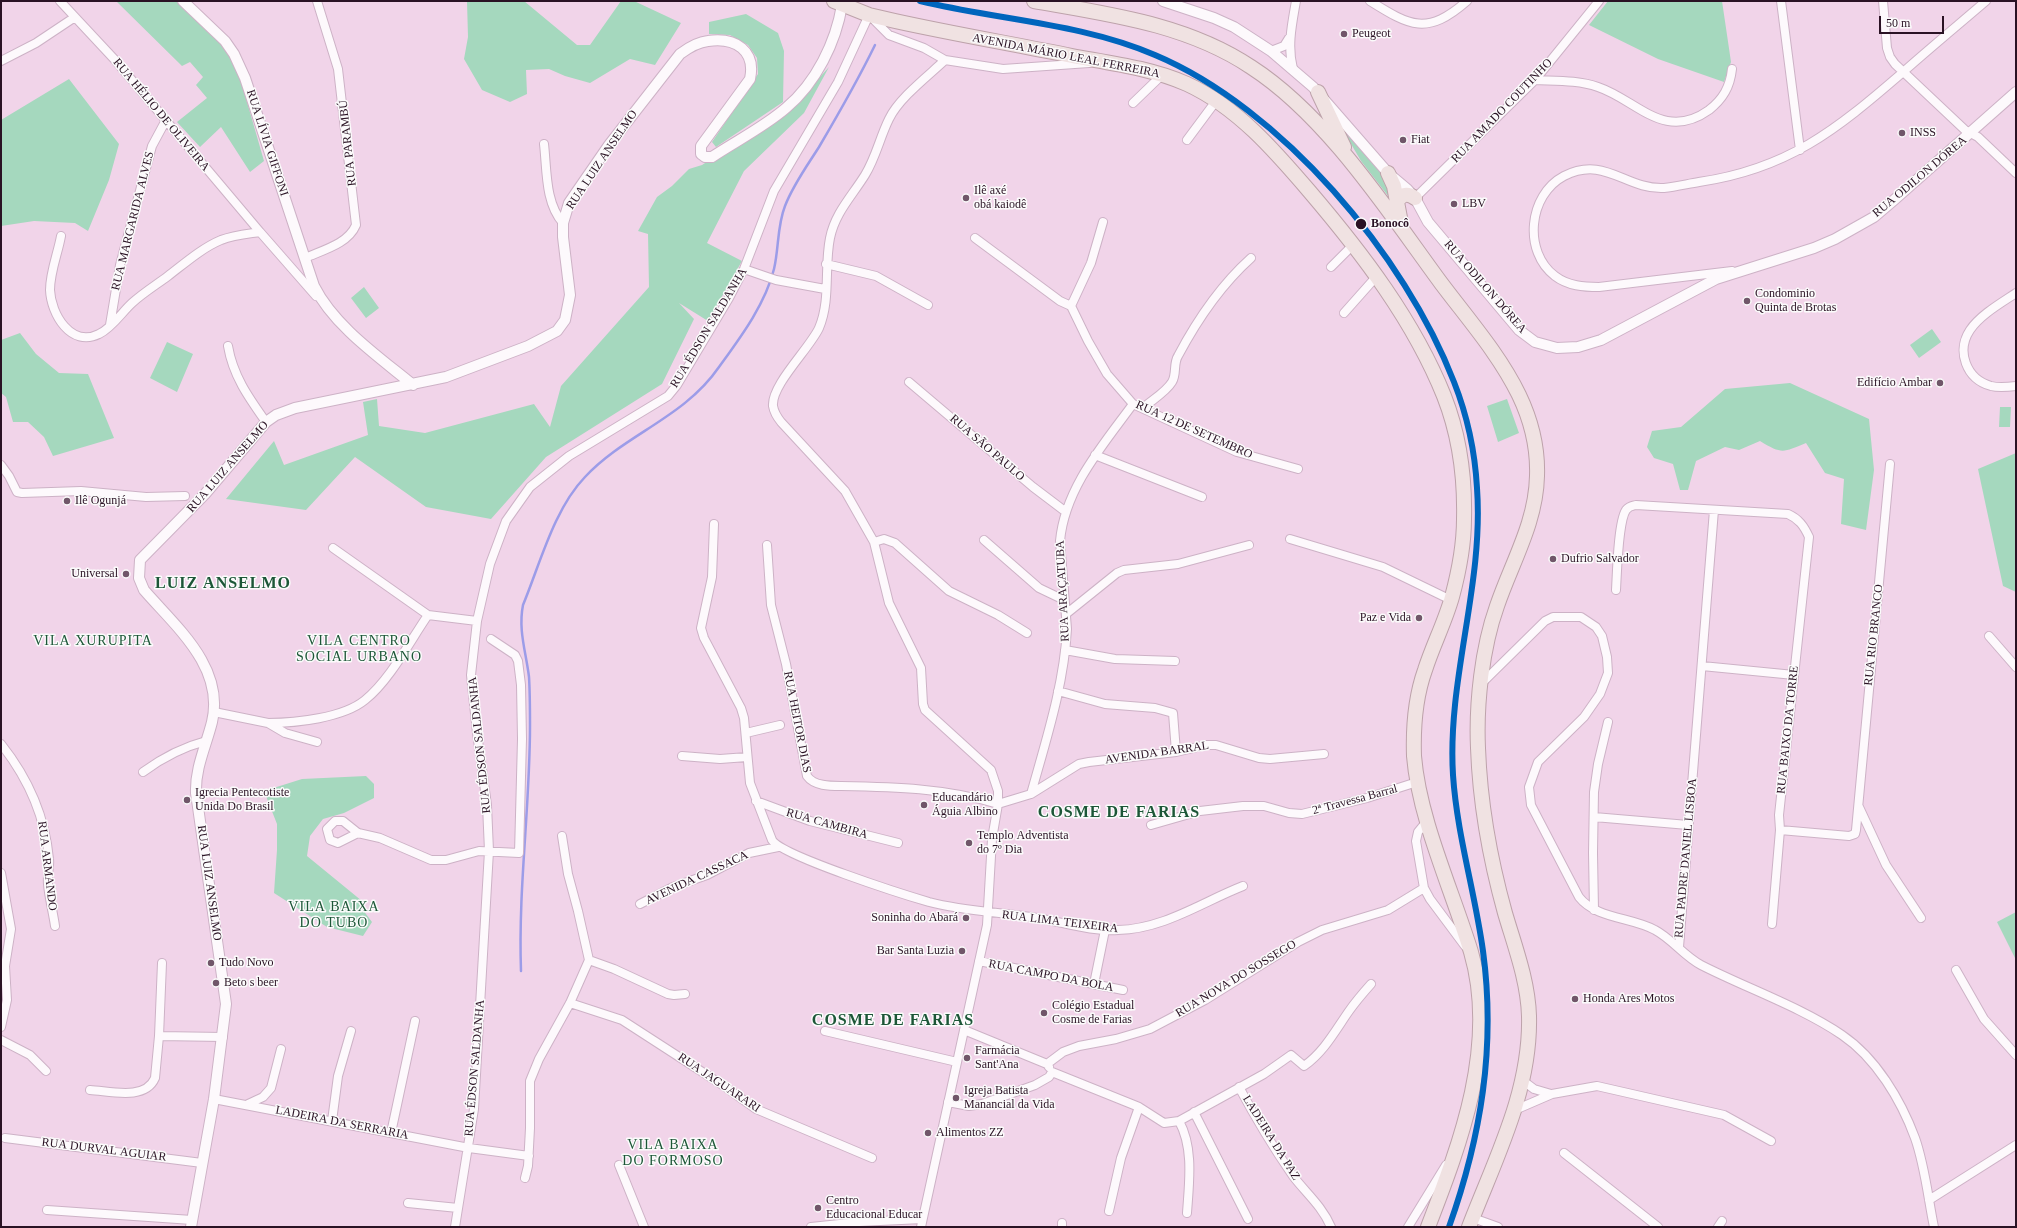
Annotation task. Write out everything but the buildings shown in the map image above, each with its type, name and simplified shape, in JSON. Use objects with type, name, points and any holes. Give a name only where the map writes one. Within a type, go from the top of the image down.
[{"type":"highway","points":[[1034,1],[1102,13],[1155,25],[1183,34],[1229,54],[1250,66],[1288,95],[1314,121],[1356,169],[1502,365],[1520,396],[1533,433],[1537,474],[1535,498],[1525,536],[1495,610],[1481,684],[1477,741],[1481,799],[1496,878],[1524,980],[1528,1003],[1528,1036],[1522,1080],[1515,1110],[1471,1222]]},
{"type":"highway","name":"AVENIDA MÁRIO LEAL FERREIRA","points":[[838,3],[869,15],[944,32],[1103,61],[1162,75],[1183,82],[1216,101],[1239,119],[1272,150],[1353,245],[1376,278],[1428,360],[1445,398],[1456,434],[1462,472],[1464,518],[1461,560],[1452,600],[1424,671],[1416,705],[1414,743],[1418,782],[1427,821],[1472,955],[1479,995],[1479,1043],[1472,1088],[1457,1148],[1428,1227]]},
{"type":"highway","points":[[1318,92],[1356,169]]},
{"type":"highway","points":[[1388,173],[1394,186],[1396,203],[1405,233]]},
{"type":"highway","points":[[1396,203],[1404,195],[1410,195],[1415,198]]},
{"type":"street","name":"RUA HÉLIO DE OLIVEIRA","points":[[60,1],[115,60],[260,232],[322,302]]},
{"type":"street","name":"RUA LÍVIA GIFFONI","points":[[183,1],[225,41],[234,54],[245,78],[314,286],[322,302],[357,337],[413,385]]},
{"type":"street","name":"RUA PARAMBÚ","points":[[305,258],[345,240],[353,233],[356,225],[338,69],[317,1]]},
{"type":"street","name":"RUA ODILON DÓREA","points":[[1163,1],[1214,18],[1234,27],[1271,51],[1293,69],[1318,92],[1388,173],[1415,198],[1428,222],[1519,330],[1535,342],[1557,348],[1578,347],[1601,340],[1716,279],[1743,269],[1814,248],[1854,229],[1874,217],[2016,92]]},
{"type":"street","points":[[1293,69],[1291,61],[1290,35],[1296,1]]},
{"type":"street","points":[[1370,1],[1397,18],[1417,24],[1437,21],[1457,10],[1467,1]]},
{"type":"street","name":"RUA AMADO COUTINHO","points":[[1415,198],[1535,80],[1599,1]]},
{"type":"street","points":[[1782,1],[1800,150]]},
{"type":"street","points":[[1883,1],[1887,48],[1895,64],[1965,130],[1978,137],[2016,173]]},
{"type":"street","points":[[1743,269],[1599,287],[1576,285],[1563,281],[1554,275],[1542,262],[1537,252],[1534,227],[1540,200],[1553,183],[1564,176],[1575,172],[1601,170],[1647,186],[1664,188],[1715,180],[1749,172],[1770,165],[1800,150],[1829,132],[1986,1]]},
{"type":"street","name":"RUA LUIZ ANSELMO","points":[[191,1224],[214,1099],[223,1037],[225,991],[196,793],[198,768],[214,712],[213,689],[206,666],[144,590],[139,578],[140,560],[205,494],[266,422],[276,415],[295,408],[413,385],[463,372],[528,346],[557,331],[565,320],[570,295],[563,223],[569,203],[610,145],[680,54],[691,46],[708,41],[725,40],[738,45],[746,51],[750,58],[750,80],[701,146],[701,154],[705,157],[712,157],[786,109],[799,96],[816,72],[832,40],[838,24],[838,3]]},
{"type":"street","points":[[869,15],[889,35],[924,48],[945,60],[1003,69],[1103,61]]},
{"type":"street","name":"RUA ÉDSON SALDANHA","points":[[455,1227],[469,1148],[474,1109],[489,851],[487,805],[477,733],[472,676],[477,621],[484,587],[497,542],[506,521],[520,498],[530,487],[558,463],[668,396],[695,356],[744,270],[774,191],[838,82],[869,15]]},
{"type":"street","points":[[1,61],[36,43],[75,17]]},
{"type":"street","points":[[1271,51],[1284,46],[1290,35]]},
{"type":"street","points":[[812,1226],[922,1223],[989,914],[992,839],[998,804],[998,792],[991,770],[925,710],[923,704],[921,668],[889,603],[874,542],[845,491],[781,422],[773,407],[775,396],[779,388],[819,328],[823,317],[826,264],[834,225],[840,212],[865,175],[873,160],[889,119],[902,101],[945,60]]},
{"type":"street","points":[[1535,80],[1584,82],[1600,87],[1648,115],[1670,121],[1694,117],[1718,103],[1726,92],[1731,81],[1732,69]]},
{"type":"street","points":[[1133,103],[1162,75]]},
{"type":"street","points":[[1187,140],[1216,101]]},
{"type":"street","name":"RUA MARGARIDA ALVES","points":[[110,326],[120,265],[152,146],[166,120]]},
{"type":"street","points":[[544,144],[552,203],[556,214],[563,223]]},
{"type":"street","points":[[976,238],[1005,262],[1060,301],[1071,306],[1091,263],[1103,222]]},
{"type":"street","points":[[61,236],[50,290],[58,318],[66,329],[74,335],[92,337],[100,334],[110,326],[134,301],[210,247],[234,236],[260,232]]},
{"type":"street","points":[[1331,267],[1353,245]]},
{"type":"street","points":[[1143,408],[1172,383],[1175,377],[1175,363],[1187,340],[1225,285],[1251,258]]},
{"type":"street","points":[[826,264],[876,276],[928,305]]},
{"type":"street","points":[[744,270],[772,279],[825,289]]},
{"type":"street","points":[[1344,313],[1376,278]]},
{"type":"street","points":[[2016,293],[1979,320],[1971,328],[1965,339],[1963,350],[1966,363],[1977,379],[1993,387],[2016,386]]},
{"type":"street","name":"RUA 12 DE SETEMBRO","points":[[1071,306],[1088,341],[1107,374],[1133,404],[1237,452],[1298,469]]},
{"type":"street","points":[[228,346],[230,362],[236,376],[245,393],[266,422]]},
{"type":"street","name":"RUA SÃO PAULO","points":[[909,382],[1033,487],[1066,512]]},
{"type":"street","name":"RUA ARAÇATUBA","points":[[1031,794],[1058,691],[1065,650],[1066,614],[1060,541],[1061,527],[1066,512],[1086,469],[1133,404]]},
{"type":"street","points":[[1095,456],[1202,497]]},
{"type":"street","points":[[1,464],[17,492],[22,493],[81,491],[146,497],[185,496]]},
{"type":"street","name":"RUA RIO BRANCO","points":[[1780,830],[1852,836],[1856,830],[1866,704],[1882,565],[1890,464]]},
{"type":"street","points":[[1616,590],[1621,526],[1625,511],[1630,506],[1636,505],[1714,510]]},
{"type":"street","name":"RUA BAIXO DA TORRE","points":[[1714,510],[1788,514],[1801,522],[1809,537],[1779,814],[1780,830],[1772,924]]},
{"type":"street","name":"RUA PADRE DANIEL LISBOA","points":[[1714,510],[1679,947],[1689,957],[1700,964],[1824,1024],[1860,1050],[1882,1076],[1907,1120],[1915,1139],[1934,1227]]},
{"type":"street","points":[[714,524],[712,576],[701,628],[704,638],[741,708],[746,732],[748,777],[772,840],[778,847]]},
{"type":"street","points":[[874,542],[884,539],[895,543],[949,591],[998,615],[1027,633]]},
{"type":"street","points":[[1290,539],[1383,567],[1452,600]]},
{"type":"street","points":[[984,540],[1039,588],[1064,600]]},
{"type":"street","name":"RUA HEITOR DIAS","points":[[767,545],[772,605],[785,657],[804,764],[809,780],[832,786],[921,788],[979,798],[998,804]]},
{"type":"street","points":[[1066,614],[1117,573],[1124,570],[1178,564],[1249,545]]},
{"type":"street","points":[[333,548],[428,615],[477,621]]},
{"type":"street","points":[[214,712],[268,723],[291,723],[353,708],[364,701],[391,671],[428,615]]},
{"type":"street","points":[[1481,684],[1545,620],[1553,617],[1581,617],[1596,626],[1602,636],[1607,652],[1608,673],[1600,694],[1584,717],[1538,762],[1529,787],[1531,805],[1578,898],[1584,905],[1594,910],[1645,925],[1657,931],[1679,947]]},
{"type":"street","points":[[1989,636],[2016,667]]},
{"type":"street","points":[[358,833],[380,838],[431,860],[439,861],[472,852],[489,851],[519,853],[522,739],[521,685],[518,661],[515,655],[491,639]]},
{"type":"street","points":[[1065,650],[1116,658],[1175,661]]},
{"type":"street","points":[[1702,666],[1794,675]]},
{"type":"street","points":[[1058,691],[1105,704],[1155,708],[1173,713],[1176,752]]},
{"type":"street","points":[[1594,910],[1593,847],[1595,780],[1608,722]]},
{"type":"street","points":[[268,723],[285,733],[318,742]]},
{"type":"street","points":[[746,732],[780,725]]},
{"type":"street","points":[[143,772],[155,763],[181,749],[206,741]]},
{"type":"street","name":"RUA ARMANDO","points":[[1,744],[27,783],[38,804],[49,859],[48,885],[55,926]]},
{"type":"street","name":"AVENIDA BARRAL","points":[[998,804],[1031,794],[1079,764],[1176,752],[1206,745],[1216,745],[1259,758],[1270,759],[1324,754]]},
{"type":"street","points":[[682,756],[720,759],[747,757]]},
{"type":"street","name":"2ª Travessa Barral","points":[[1151,825],[1200,811],[1243,806],[1264,806],[1289,813],[1302,814],[1367,798],[1418,782]]},
{"type":"street","name":"RUA CAMBIRA","points":[[756,801],[810,821],[898,843]]},
{"type":"street","name":"RUA RIO BRANCO","points":[[1859,807],[1886,865],[1921,918]]},
{"type":"street","points":[[1594,817],[1688,825]]},
{"type":"street","points":[[1427,821],[1418,832],[1416,841],[1424,888],[1430,899],[1472,955]]},
{"type":"street","points":[[525,1178],[529,1156],[530,1081],[539,1059],[570,1003],[589,960],[580,918],[568,874],[562,836]]},
{"type":"street","name":"AVENIDA CASSACA","points":[[640,904],[673,887],[707,875],[749,853],[778,847]]},
{"type":"street","name":"RUA LIMA TEIXEIRA","points":[[778,847],[814,863],[930,902],[989,914],[1032,917],[1105,930],[1119,930],[1150,926],[1200,906],[1243,886]]},
{"type":"street","points":[[1,873],[11,929],[6,956],[7,1000],[1,1027]]},
{"type":"street","name":"RUA NOVA DO SOSSEGO","points":[[1047,1064],[1063,1052],[1079,1046],[1116,1039],[1150,1029],[1205,1000],[1298,942],[1322,930],[1388,910],[1424,888]]},
{"type":"street","points":[[1094,984],[1105,930]]},
{"type":"street","points":[[589,960],[646,982],[668,994],[685,994]]},
{"type":"street","name":"RUA CAMPO DA BOLA","points":[[979,961],[1123,990]]},
{"type":"street","points":[[90,1090],[131,1093],[147,1089],[153,1084],[155,1078],[159,1036],[162,963]]},
{"type":"street","points":[[1956,970],[1984,1019],[2016,1055]]},
{"type":"street","points":[[964,1030],[1047,1064],[1052,1072],[1139,1107],[1164,1123],[1179,1121],[1264,1074],[1291,1055],[1304,1066],[1315,1058],[1348,1012],[1371,984]]},
{"type":"street","name":"RUA JAGUARARI","points":[[570,1003],[622,1020],[724,1086],[756,1109],[872,1158]]},
{"type":"street","points":[[391,1133],[415,1021]]},
{"type":"street","points":[[332,1121],[338,1076],[352,1031]]},
{"type":"street","points":[[825,1031],[957,1062]]},
{"type":"street","points":[[159,1036],[223,1037]]},
{"type":"street","points":[[1,1040],[30,1055],[46,1071]]},
{"type":"street","points":[[248,1104],[263,1097],[271,1088],[281,1049]]},
{"type":"street","points":[[948,1102],[969,1106],[982,1104],[1040,1083],[1049,1078],[1052,1072]]},
{"type":"street","points":[[1522,1080],[1534,1088],[1552,1094]]},
{"type":"street","points":[[1515,1110],[1552,1094],[1597,1086],[1724,1115],[1771,1141]]},
{"type":"street","name":"LADEIRA DA PAZ","points":[[1239,1087],[1270,1142],[1294,1177],[1320,1206],[1331,1227]]},
{"type":"street","name":"LADEIRA DA SERRARIA","points":[[214,1099],[248,1104],[469,1148],[529,1156]]},
{"type":"street","points":[[1110,1211],[1122,1158],[1139,1107]]},
{"type":"street","points":[[1194,1112],[1248,1219]]},
{"type":"street","points":[[1179,1121],[1184,1130],[1187,1143],[1189,1183],[1187,1213]]},
{"type":"street","name":"RUA DURVAL AGUIAR","points":[[5,1138],[202,1163]]},
{"type":"street","points":[[1929,1200],[2016,1145]]},
{"type":"street","points":[[1408,1227],[1457,1148]]},
{"type":"street","points":[[1564,1153],[1658,1227]]},
{"type":"street","points":[[619,1165],[644,1227]]},
{"type":"street","points":[[408,1203],[458,1208]]},
{"type":"street","points":[[47,1210],[191,1224]]},
{"type":"street","points":[[1471,1222],[1498,1227]]},
{"type":"green space","points":[[116,1],[176,1],[226,49],[241,81],[264,161],[250,172],[221,127],[200,147],[177,122],[207,98],[196,85],[203,77],[190,62],[182,66]]},
{"type":"green space","points":[[467,1],[524,1],[577,45],[590,45],[621,1],[634,1],[681,23],[655,65],[630,59],[590,83],[565,76],[549,69],[526,70],[527,94],[510,102],[482,90],[464,59],[468,37]]},
{"type":"green space","points":[[1608,1],[1722,1],[1731,62],[1724,82],[1658,59],[1589,25]]},
{"type":"green space","points":[[746,14],[778,33],[784,51],[783,102],[716,147],[712,142],[758,74],[757,58],[748,45],[730,35],[709,34],[709,22]]},
{"type":"green space","points":[[829,67],[804,113],[744,171],[707,243],[742,261],[708,321],[679,303],[694,319],[662,384],[546,457],[491,519],[426,507],[355,457],[306,510],[226,499],[274,441],[284,465],[368,435],[363,402],[377,399],[379,426],[425,433],[534,404],[550,427],[561,386],[649,287],[648,234],[638,231],[657,197],[672,186],[689,169],[702,165],[794,106]]},
{"type":"green space","points":[[69,79],[119,144],[109,180],[88,231],[75,223],[34,221],[1,226],[1,120]]},
{"type":"green space","points":[[1337,120],[1389,182],[1392,201],[1361,161]]},
{"type":"green space","points":[[364,287],[379,308],[366,318],[351,298]]},
{"type":"green space","points":[[1932,329],[1941,342],[1919,358],[1910,345]]},
{"type":"green space","points":[[20,333],[36,354],[59,373],[88,374],[114,438],[53,456],[44,437],[28,422],[13,422],[6,397],[1,393],[1,340]]},
{"type":"green space","points":[[167,342],[193,354],[177,392],[150,378]]},
{"type":"green space","points":[[1790,383],[1869,419],[1874,470],[1866,530],[1841,524],[1844,479],[1825,473],[1806,443],[1783,451],[1760,441],[1739,450],[1725,447],[1696,461],[1688,490],[1680,490],[1673,464],[1654,458],[1647,447],[1652,431],[1681,427],[1725,389]]},
{"type":"green space","points":[[1507,399],[1519,433],[1498,442],[1487,406]]},
{"type":"green space","points":[[2000,407],[2011,407],[2010,427],[1999,427]]},
{"type":"green space","points":[[2016,453],[2016,592],[2003,586],[1978,469]]},
{"type":"green space","points":[[366,776],[374,784],[374,798],[344,813],[323,819],[310,836],[307,856],[362,901],[363,910],[372,922],[363,936],[327,927],[274,893],[277,824],[264,791],[302,779]]},
{"type":"green space","points":[[2016,912],[2016,960],[1997,922]]},
{"type":"waterway","points":[[521,971],[521,910],[530,726],[529,677],[521,623],[523,605],[542,555],[556,521],[574,490],[585,477],[601,462],[672,413],[705,385],[751,321],[765,295],[774,269],[782,214],[788,198],[841,109],[875,45]]},
{"type":"transit line","points":[[920,1],[1069,29],[1127,44],[1155,55],[1202,79],[1248,111],[1292,148],[1333,191],[1371,237],[1404,285],[1432,334],[1454,382],[1463,407],[1472,447],[1476,474],[1478,524],[1471,596],[1455,703],[1453,775],[1458,820],[1480,929],[1487,987],[1488,1022],[1483,1091],[1477,1125],[1470,1159],[1449,1227]]},
{"type":"place","name":"Peugeot","points":[[1344,34]]},
{"type":"place","name":"INSS","points":[[1902,133]]},
{"type":"place","name":"Fiat","points":[[1403,140]]},
{"type":"place","name":"Ilê axé obá kaiodê","points":[[966,198]]},
{"type":"place","name":"LBV","points":[[1454,204]]},
{"type":"place","name":"Bonocô","points":[[1361,224]]},
{"type":"place","name":"Condominio Quinta de Brotas","points":[[1747,301]]},
{"type":"place","name":"Edifício Ambar","points":[[1940,383]]},
{"type":"place","name":"Ilê Ogunjá","points":[[67,501]]},
{"type":"place","name":"Dufrio Salvador","points":[[1553,559]]},
{"type":"place","name":"Universal","points":[[126,574]]},
{"type":"place","name":"Paz e Vida","points":[[1419,618]]},
{"type":"place","name":"Igrecia Pentecotiste Unida Do Brasil","points":[[187,800]]},
{"type":"place","name":"Educandário Águia Albino","points":[[924,805]]},
{"type":"place","name":"Templo Adventista do 7º Dia","points":[[969,843]]},
{"type":"place","name":"Soninha do Abará","points":[[966,918]]},
{"type":"place","name":"Bar Santa Luzia","points":[[962,951]]},
{"type":"place","name":"Tudo Novo","points":[[211,963]]},
{"type":"place","name":"Beto s beer","points":[[216,983]]},
{"type":"place","name":"Honda Ares Motos","points":[[1575,999]]},
{"type":"place","name":"Colégio Estadual Cosme de Farias","points":[[1044,1013]]},
{"type":"place","name":"Farmácia Sant'Ana","points":[[967,1058]]},
{"type":"place","name":"Igreja Batista Manancial da Vida","points":[[956,1098]]},
{"type":"place","name":"Alimentos ZZ","points":[[928,1133]]},
{"type":"place","name":"Centro Educacional Educar","points":[[818,1208]]},
{"type":"district","name":"LUIZ ANSELMO","points":[[223,584]]},
{"type":"district","name":"VILA XURUPITA","points":[[93,641]]},
{"type":"district","name":"VILA CENTRO SOCIAL URBANO","points":[[359,650]]},
{"type":"district","name":"COSME DE FARIAS","points":[[1119,813]]},
{"type":"district","name":"VILA BAIXA DO TUBO","points":[[334,916]]},
{"type":"district","name":"COSME DE FARIAS","points":[[893,1021]]},
{"type":"district","name":"VILA BAIXA DO FORMOSO","points":[[673,1154]]}]
